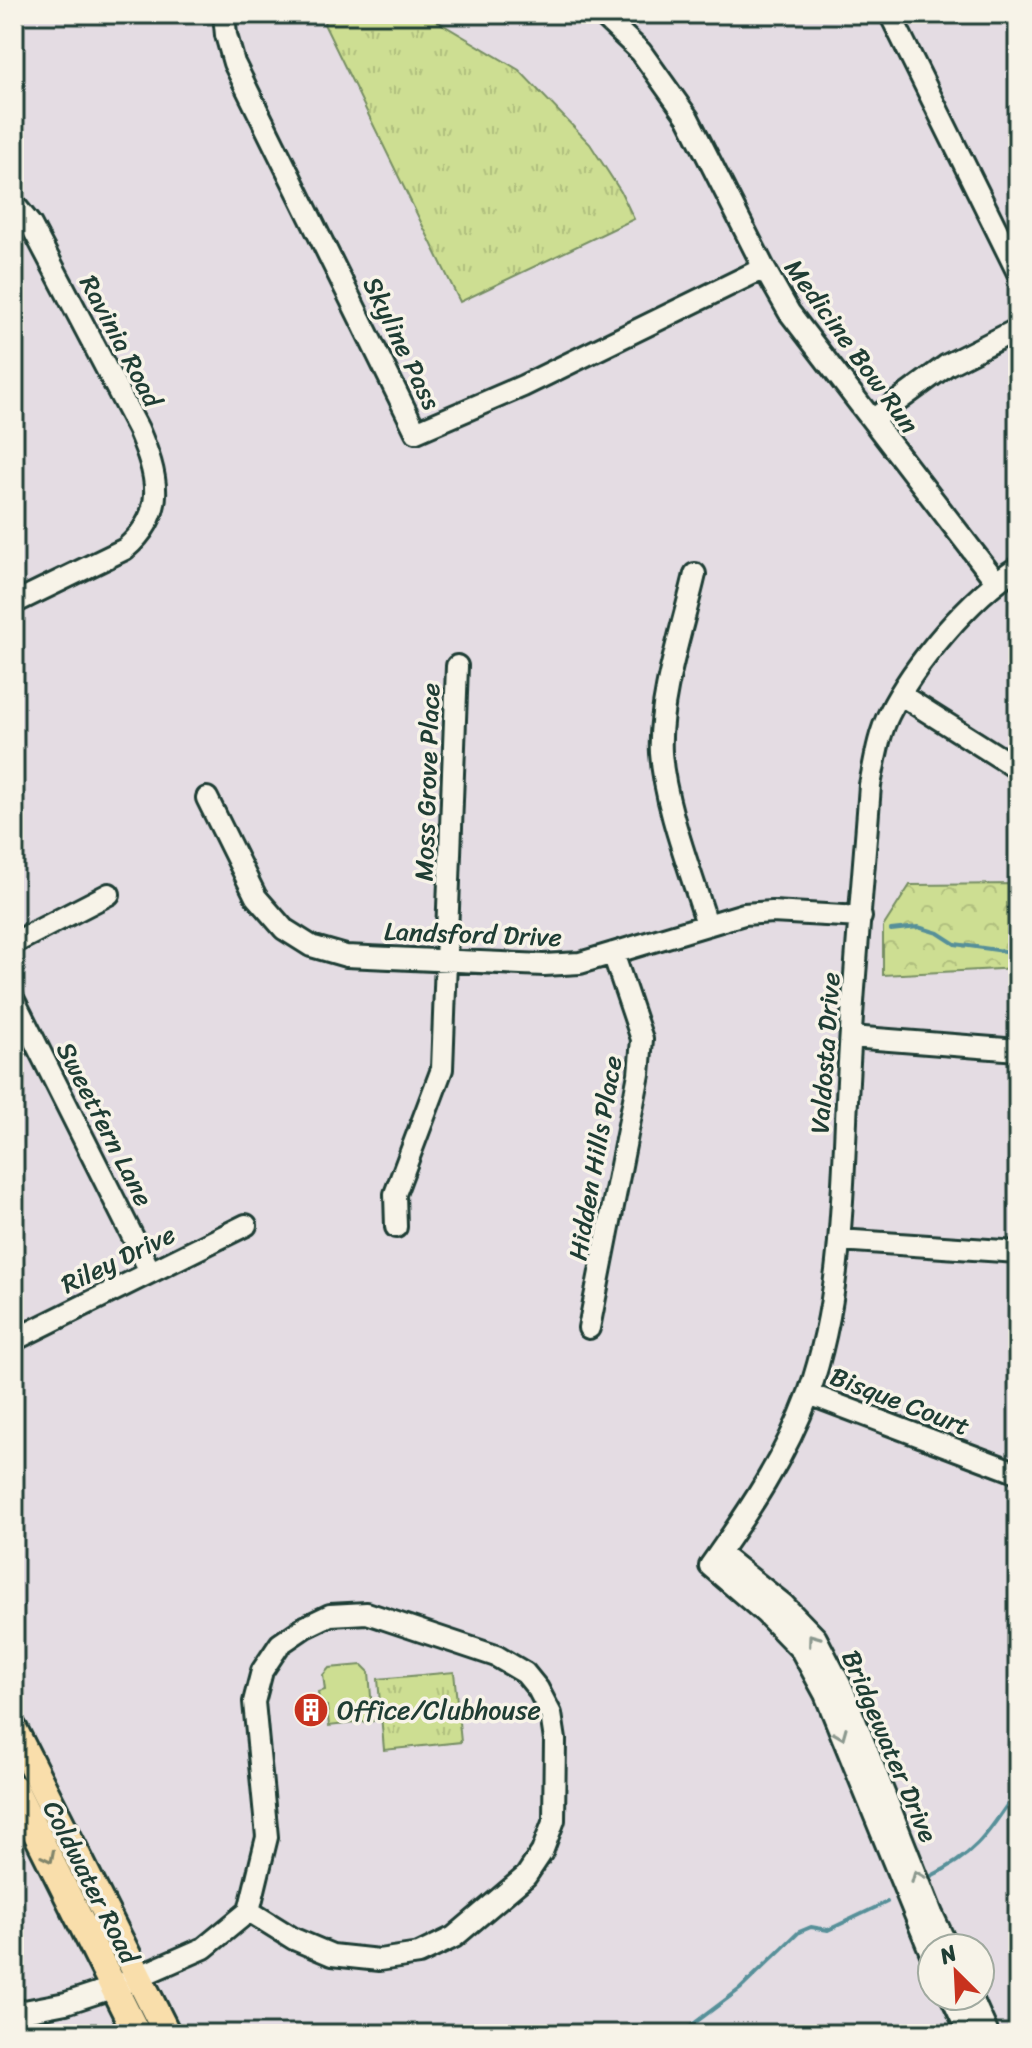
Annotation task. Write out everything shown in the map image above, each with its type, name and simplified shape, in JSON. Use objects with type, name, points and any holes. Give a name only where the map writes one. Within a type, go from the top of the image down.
[{"type":"main road","name":"Coldwater Road","points":[[14,1730],[127,1982],[137,2034]]},
{"type":"main road","name":"Coldwater Road","points":[[14,1788],[127,1982],[167,2034]]},
{"type":"street","name":"Skyline Pass","points":[[224,14],[234,63],[416,432],[523,386],[764,268]]},
{"type":"street","name":"Medicine Bow Run","points":[[601,14],[641,52],[688,118],[789,312],[995,580]]},
{"type":"street","points":[[890,14],[1018,273]]},
{"type":"street","name":"Ravinia Road","points":[[14,204],[31,225],[138,429],[155,479],[156,498],[138,538],[125,549],[14,603]]},
{"type":"street","points":[[872,420],[947,365],[1018,329]]},
{"type":"street","name":"Valdosta Drive","points":[[714,1559],[758,1498],[785,1448],[809,1394],[825,1340],[839,1240],[870,785],[877,747],[889,714],[953,624],[995,580],[1018,567]]},
{"type":"street","points":[[695,574],[665,701],[661,750],[664,782],[707,924]]},
{"type":"street","name":"Moss Grove Place","points":[[396,1227],[395,1194],[442,1069],[457,666]]},
{"type":"street","points":[[901,695],[1018,769]]},
{"type":"street","name":"Landsford Drive","points":[[207,798],[256,897],[284,929],[311,946],[346,956],[544,965],[580,963],[744,914],[772,912],[861,917]]},
{"type":"street","points":[[14,943],[109,894]]},
{"type":"street","name":"Hidden Hills Place","points":[[589,1328],[639,1074],[642,1039],[613,953]]},
{"type":"street","name":"Sweetfern Lane","points":[[14,1000],[150,1271]]},
{"type":"street","points":[[851,1037],[1018,1050]]},
{"type":"street","name":"Riley Drive","points":[[14,1340],[246,1225]]},
{"type":"street","points":[[839,1240],[1018,1252]]},
{"type":"street","name":"Bisque Court","points":[[809,1394],[1018,1473]]},
{"type":"street","name":"Bridgewater Drive","points":[[714,1559],[783,1604],[816,1638],[842,1688],[940,1932]]},
{"type":"street","name":"Bridgewater Drive","points":[[714,1559],[801,1650],[825,1694],[922,1932]]},
{"type":"street","points":[[14,2013],[66,2003],[127,1982],[204,1948],[249,1911],[267,1837],[254,1702],[262,1671],[280,1644],[305,1627],[330,1615],[367,1613],[484,1652],[525,1673],[538,1689],[551,1714],[555,1740],[554,1820],[542,1852],[526,1876],[454,1937],[419,1954],[379,1960],[332,1955],[294,1939],[249,1911]]},
{"type":"street","points":[[959,2012],[969,2034]]},
{"type":"street","points":[[978,2012],[988,2034]]},
{"type":"green space","points":[[327,14],[425,14],[519,70],[590,144],[621,192],[634,219],[460,302],[324,24]]},
{"type":"green space","points":[[1018,884],[1018,968],[883,975],[883,927],[910,885]]},
{"type":"green space","points":[[362,1665],[369,1672],[373,1721],[329,1726],[327,1706],[320,1706],[318,1692],[325,1690],[323,1675],[329,1668]]},
{"type":"green space","points":[[454,1672],[461,1742],[384,1750],[378,1679]]},
{"type":"waterway","points":[[891,930],[918,927],[938,933],[955,944],[1018,953]]},
{"type":"waterway","points":[[931,1876],[972,1850],[991,1829],[1018,1789]]},
{"type":"waterway","points":[[680,2034],[740,1989],[799,1932],[811,1927],[828,1930],[887,1902]]},
{"type":"place","name":"Office/Clubhouse","points":[[311,1710]]}]
